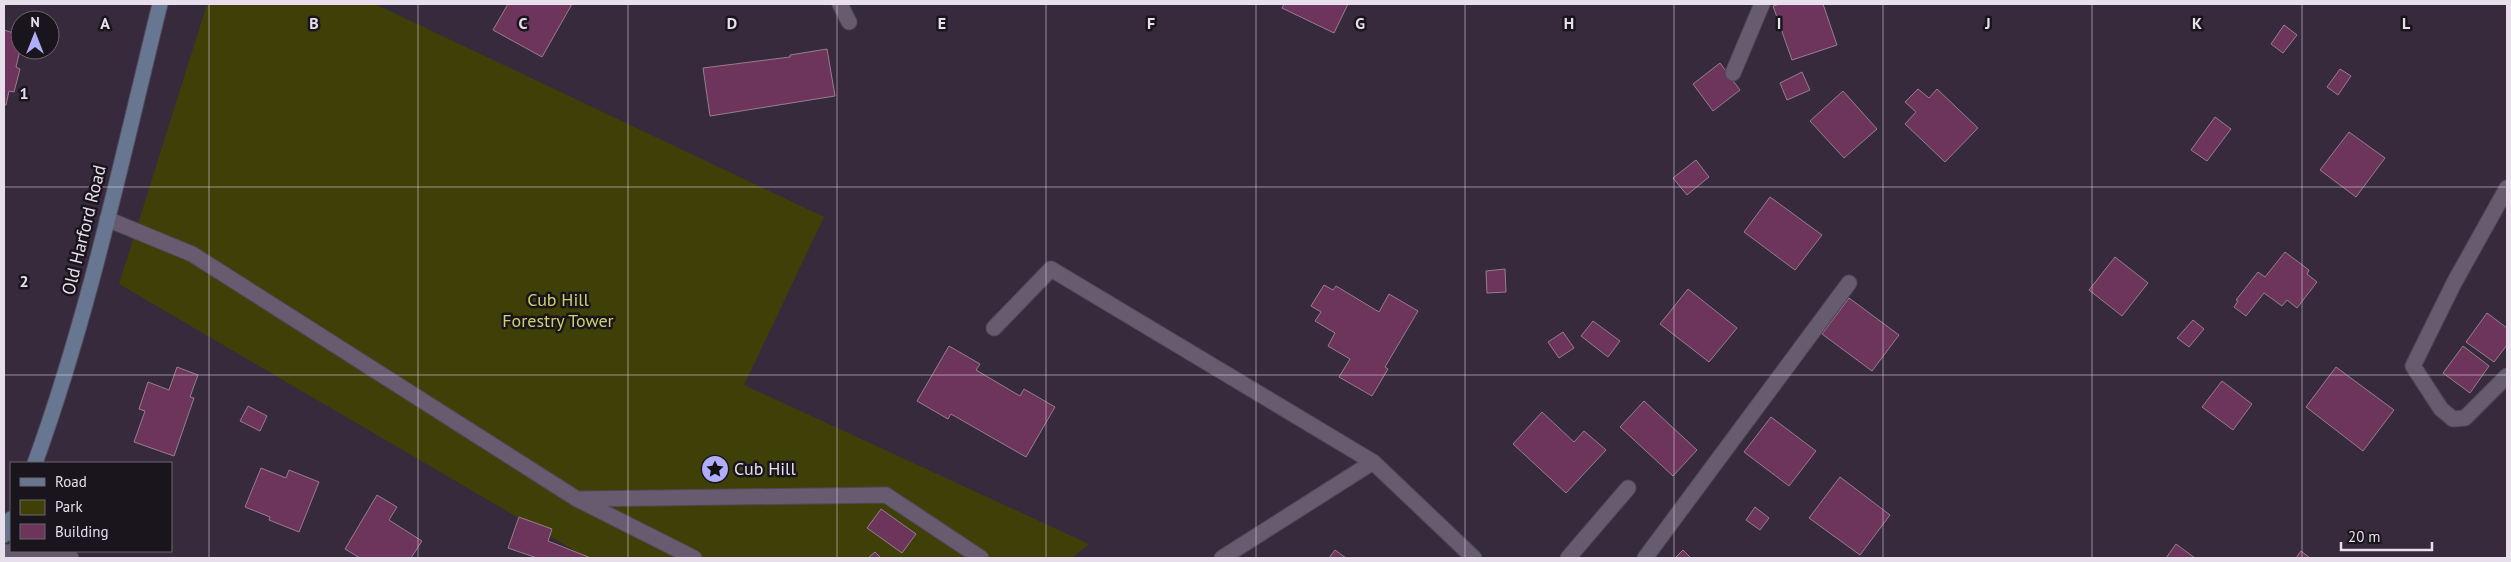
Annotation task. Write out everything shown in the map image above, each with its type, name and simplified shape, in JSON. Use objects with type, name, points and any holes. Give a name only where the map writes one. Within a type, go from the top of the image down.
[{"type":"street","name":"Old Harford Road","points":[[36,462],[67,366],[107,219],[160,4]]},
{"type":"street","points":[[840,4],[849,22]]},
{"type":"street","points":[[1733,73],[1762,4]]},
{"type":"street","points":[[2507,188],[2454,283],[2412,366],[2441,409],[2453,419],[2465,418],[2507,376]]},
{"type":"street","points":[[107,219],[192,254],[577,499],[694,558]]},
{"type":"street","points":[[994,328],[1051,270],[1373,462],[1474,558]]},
{"type":"street","points":[[1645,558],[1849,283]]},
{"type":"street","points":[[1222,558],[1373,462]]},
{"type":"street","points":[[1568,558],[1628,488]]},
{"type":"street","points":[[577,499],[886,495],[981,558]]},
{"type":"street","points":[[4,536],[10,521]]},
{"type":"street","points":[[4,552],[72,558]]},
{"type":"green space","name":"Cub Hill Forestry Tower","points":[[207,4],[375,4],[824,217],[744,385],[1089,544],[1072,558],[587,558],[119,284]]},
{"type":"building","points":[[508,4],[572,4],[542,57],[493,30]]},
{"type":"building","points":[[1284,4],[1348,4],[1334,33],[1282,8]]},
{"type":"building","points":[[1780,4],[1823,4],[1837,45],[1792,60],[1773,6]]},
{"type":"building","points":[[2284,25],[2297,35],[2283,53],[2271,44]]},
{"type":"building","points":[[4,30],[10,32],[10,60],[18,60],[16,67],[20,69],[14,92],[9,91],[6,105],[4,105]]},
{"type":"building","points":[[827,49],[835,96],[710,116],[703,68],[790,57],[790,55]]},
{"type":"building","points":[[1720,63],[1740,90],[1713,111],[1693,84]]},
{"type":"building","points":[[2340,69],[2351,76],[2338,95],[2327,87]]},
{"type":"building","points":[[1802,72],[1810,90],[1787,100],[1780,83]]},
{"type":"building","points":[[1918,89],[1929,98],[1937,89],[1978,128],[1945,162],[1905,124],[1916,112],[1905,102]]},
{"type":"building","points":[[1843,91],[1877,129],[1844,158],[1810,121]]},
{"type":"building","points":[[2215,117],[2231,129],[2207,161],[2191,150]]},
{"type":"building","points":[[2349,132],[2385,158],[2356,197],[2320,170]]},
{"type":"building","points":[[1696,160],[1709,177],[1687,195],[1673,178]]},
{"type":"building","points":[[1770,197],[1822,235],[1795,270],[1744,232]]},
{"type":"building","points":[[2285,252],[2309,270],[2307,274],[2317,282],[2297,308],[2287,300],[2282,306],[2264,293],[2246,316],[2234,307],[2238,301],[2236,300],[2258,272],[2265,277]]},
{"type":"building","points":[[2115,257],[2148,283],[2122,316],[2089,290]]},
{"type":"building","points":[[1505,269],[1506,292],[1487,293],[1486,271]]},
{"type":"building","points":[[1324,285],[1333,290],[1336,286],[1379,312],[1389,294],[1418,311],[1385,367],[1388,369],[1372,396],[1339,377],[1350,359],[1328,346],[1335,333],[1315,321],[1321,312],[1311,306]]},
{"type":"building","points":[[1688,289],[1737,328],[1709,362],[1660,324]]},
{"type":"building","points":[[1849,298],[1899,335],[1872,371],[1822,334]]},
{"type":"building","points":[[2487,313],[2507,328],[2507,345],[2494,362],[2466,342]]},
{"type":"building","points":[[2193,320],[2204,329],[2189,347],[2177,338]]},
{"type":"building","points":[[1593,321],[1620,341],[1608,357],[1581,336]]},
{"type":"building","points":[[1563,332],[1574,348],[1559,358],[1548,342]]},
{"type":"building","points":[[949,346],[980,364],[976,370],[1020,396],[1024,389],[1055,407],[1026,457],[951,414],[948,419],[917,401]]},
{"type":"building","points":[[2463,346],[2489,366],[2470,393],[2443,373]]},
{"type":"building","points":[[177,367],[198,375],[190,397],[194,398],[174,456],[134,442],[145,411],[139,409],[148,382],[169,390]]},
{"type":"building","points":[[2336,367],[2394,410],[2363,451],[2306,407]]},
{"type":"building","points":[[2222,381],[2252,404],[2233,430],[2202,407]]},
{"type":"building","points":[[1644,401],[1697,450],[1673,476],[1620,427]]},
{"type":"building","points":[[248,406],[267,416],[260,431],[240,421]]},
{"type":"building","points":[[1542,412],[1574,442],[1584,431],[1606,450],[1566,493],[1513,444]]},
{"type":"building","points":[[1771,417],[1816,451],[1789,486],[1744,452]]},
{"type":"building","points":[[261,468],[286,478],[289,470],[319,482],[299,532],[269,520],[270,517],[245,507]]},
{"type":"building","points":[[1840,477],[1890,515],[1860,555],[1809,518]]},
{"type":"building","points":[[377,495],[397,507],[389,520],[422,541],[411,558],[360,558],[345,549]]},
{"type":"building","points":[[1755,507],[1769,518],[1760,530],[1746,520]]},
{"type":"building","points":[[881,509],[916,534],[902,553],[867,528]]},
{"type":"building","points":[[519,517],[552,529],[548,541],[591,558],[537,558],[508,548]]},
{"type":"building","points":[[2176,544],[2195,558],[2166,558]]},
{"type":"building","points":[[1335,550],[1346,558],[1329,558]]},
{"type":"building","points":[[1683,550],[1691,558],[1675,558]]},
{"type":"building","points":[[2301,551],[2310,558],[2296,558]]},
{"type":"building","points":[[875,552],[881,558],[868,558]]},
{"type":"place","name":"Cub Hill","points":[[715,469]]}]
